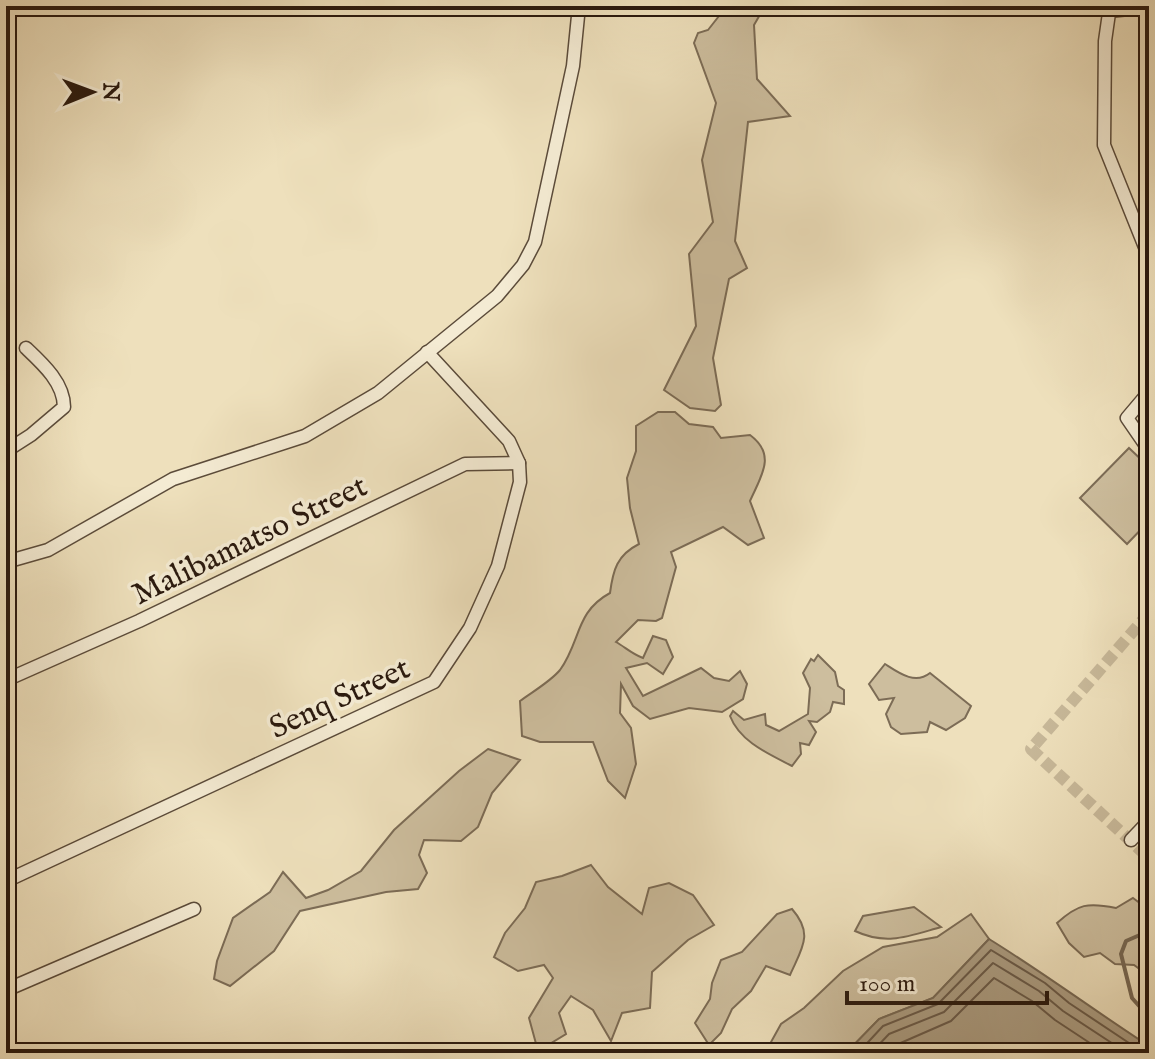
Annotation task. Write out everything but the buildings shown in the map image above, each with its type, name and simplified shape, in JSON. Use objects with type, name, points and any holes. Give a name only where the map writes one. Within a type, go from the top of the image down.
[{"type":"street","points":[[6,562],[48,550],[173,479],[305,436],[378,393],[497,296],[523,265],[535,242],[573,66],[579,6]]},
{"type":"street","points":[[1149,7],[1110,8],[1105,41],[1104,145],[1149,257]]},
{"type":"street","points":[[6,451],[64,407],[64,394],[44,364],[26,348]]},
{"type":"street","points":[[427,352],[509,441],[519,463]]},
{"type":"street","points":[[1149,392],[1127,418],[1149,450]]},
{"type":"street","name":"Malibamatso Street","points":[[6,680],[139,621],[465,464],[519,463]]},
{"type":"street","name":"Senq Street","points":[[6,881],[434,682],[470,628],[498,566],[515,508],[520,482],[519,463]]},
{"type":"street","points":[[1131,840],[1149,821]]},
{"type":"street","points":[[6,990],[194,909]]},
{"type":"shaded area","points":[[723,6],[765,6],[754,25],[757,79],[790,116],[748,122],[735,241],[747,268],[729,279],[713,358],[721,405],[715,411],[690,408],[664,390],[696,326],[689,254],[713,222],[702,160],[716,103],[694,43],[698,33],[708,30],[726,7]]},
{"type":"shaded area","points":[[658,412],[675,412],[689,424],[713,427],[721,438],[750,435],[758,443],[763,450],[764,466],[750,501],[764,538],[748,545],[723,527],[671,552],[676,567],[662,618],[656,621],[638,620],[616,642],[643,658],[653,636],[666,640],[673,657],[663,674],[647,663],[626,668],[643,696],[701,668],[714,678],[729,681],[740,671],[747,684],[743,699],[722,712],[689,708],[650,719],[633,706],[621,684],[620,713],[631,728],[636,764],[625,798],[608,781],[593,742],[540,742],[522,736],[520,701],[560,670],[584,618],[610,593],[621,558],[639,544],[630,508],[627,478],[636,451],[636,426]]},
{"type":"shaded area","points":[[1129,448],[1149,467],[1149,521],[1127,544],[1080,498]]},
{"type":"shaded area","points":[[818,655],[835,672],[838,686],[844,690],[844,704],[833,702],[830,712],[817,722],[809,721],[816,732],[809,745],[800,743],[801,754],[792,766],[748,740],[730,716],[733,711],[744,720],[765,714],[766,725],[779,731],[808,714],[810,688],[803,673],[811,659],[814,661]]},
{"type":"shaded area","points":[[885,664],[913,678],[930,673],[971,706],[965,718],[946,730],[930,722],[927,732],[901,734],[891,727],[886,714],[894,698],[879,700],[869,684]]},
{"type":"shaded area","points":[[488,749],[520,760],[492,793],[478,827],[461,841],[424,840],[419,855],[427,873],[418,889],[386,892],[300,911],[274,951],[230,986],[214,979],[217,961],[233,918],[270,892],[283,872],[306,898],[328,890],[361,871],[394,830]]},
{"type":"shaded area","points":[[591,865],[608,887],[642,914],[649,888],[669,883],[693,895],[714,925],[688,940],[652,972],[650,1008],[622,1013],[611,1041],[593,1010],[571,996],[559,1013],[566,1034],[538,1051],[529,1018],[553,978],[544,965],[518,971],[494,957],[505,933],[525,908],[536,882]]},
{"type":"shaded area","points":[[1133,898],[1149,910],[1149,976],[1134,965],[1115,964],[1100,953],[1084,957],[1069,943],[1057,923],[1084,906],[1116,908]]},
{"type":"shaded area","points":[[914,907],[941,927],[888,939],[855,931],[863,916]]},
{"type":"shaded area","points":[[792,909],[803,926],[804,941],[790,975],[766,966],[751,991],[732,1009],[721,1033],[709,1045],[695,1023],[710,999],[712,983],[721,960],[742,952],[777,914]]},
{"type":"shaded area","points":[[971,914],[989,939],[933,998],[879,1019],[846,1053],[769,1053],[781,1024],[804,1008],[843,971],[883,947],[937,937]]},
{"type":"water","points":[[989,939],[1149,1046],[1149,1053],[846,1053],[879,1019],[933,998]]},
{"type":"waterway","points":[[1149,931],[1126,941],[1121,954],[1132,998],[1149,1017]]},
{"type":"tunnel","points":[[1149,613],[1031,749],[1149,858]]}]
